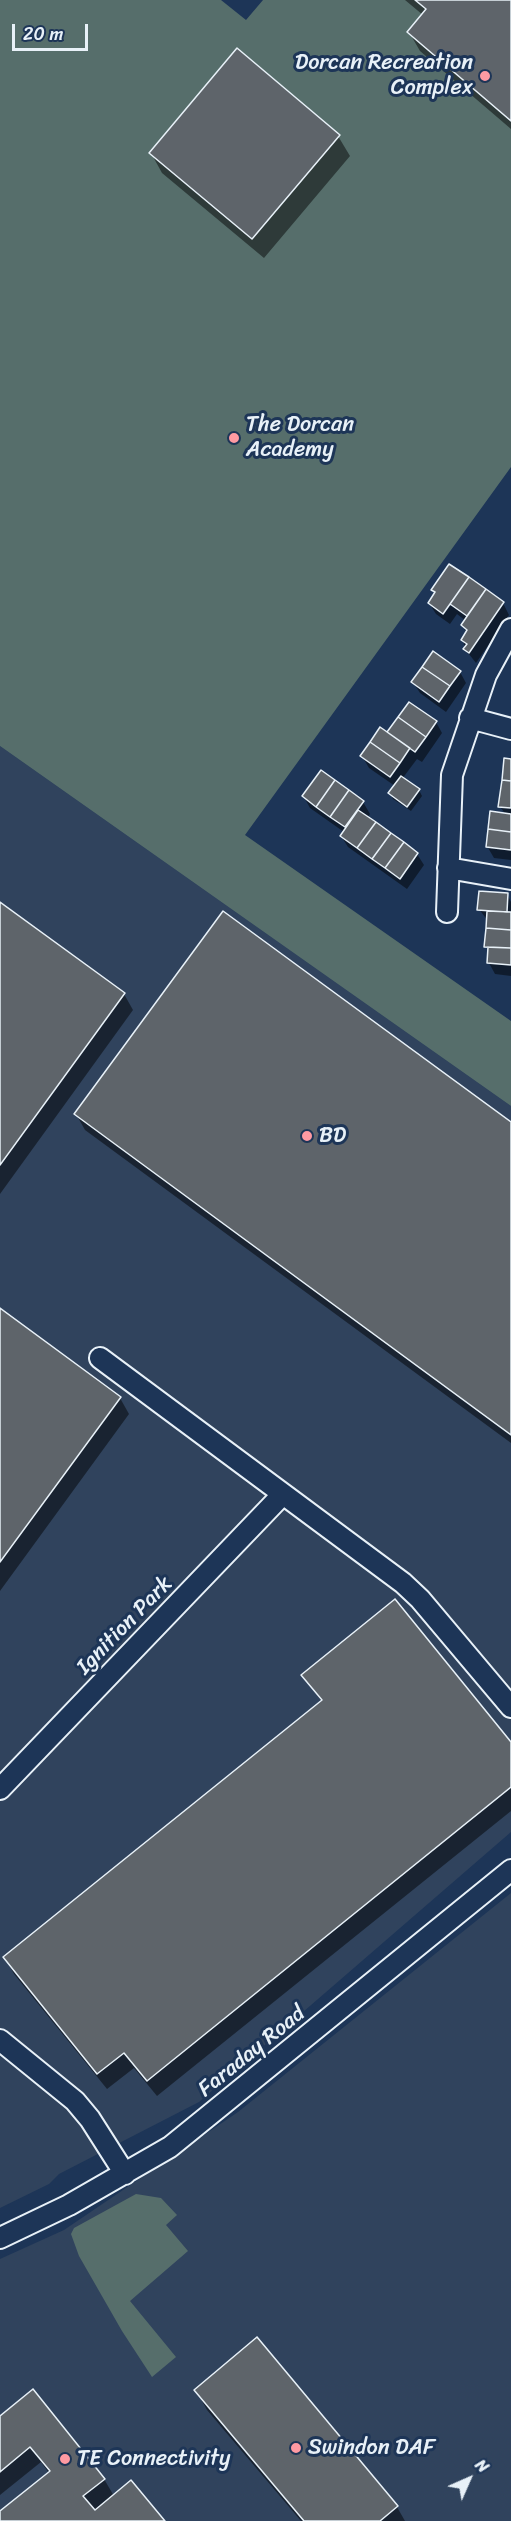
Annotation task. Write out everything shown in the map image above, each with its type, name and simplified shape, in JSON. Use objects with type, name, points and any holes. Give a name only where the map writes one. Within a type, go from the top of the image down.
[{"type":"street","points":[[447,912],[452,775],[486,675],[511,629]]},
{"type":"street","points":[[470,718],[511,729]]},
{"type":"street","points":[[448,868],[511,879]]},
{"type":"street","points":[[99,1358],[403,1583],[420,1599],[511,1707]]},
{"type":"street","name":"Ignition Park","points":[[0,1789],[283,1494]]},
{"type":"street","name":"Faraday Road","points":[[0,2238],[41,2220],[156,2157],[194,2129],[511,1870]]},
{"type":"street","points":[[0,2040],[75,2101],[90,2119],[125,2174]]},
{"type":"shaded area","points":[[0,746],[511,1106],[511,1832],[199,2102],[59,2174],[49,2184],[0,2208]]},
{"type":"shaded area","points":[[511,1893],[511,2521],[0,2521],[0,2259],[64,2230],[238,2112]]},
{"type":"green space","name":"The Dorcan Academy","points":[[0,0],[221,0],[246,20],[263,0],[511,0],[511,467],[245,835],[511,1021],[511,1106],[0,746]]},
{"type":"green space","points":[[136,2194],[161,2198],[177,2215],[166,2225],[188,2251],[130,2301],[176,2357],[152,2377],[122,2331],[79,2256],[71,2234],[74,2228]]},
{"type":"building","name":"Dorcan Recreation Complex","points":[[415,0],[511,0],[511,121],[407,32],[426,9]]},
{"type":"building","points":[[237,48],[340,135],[252,239],[149,153]]},
{"type":"building","points":[[449,564],[469,577],[443,614],[428,603],[435,592],[431,590]]},
{"type":"building","points":[[469,577],[486,589],[467,616],[450,604]]},
{"type":"building","points":[[486,589],[504,602],[469,653],[463,649],[467,644],[461,640],[467,630],[461,625]]},
{"type":"building","points":[[433,651],[461,671],[450,686],[422,667]]},
{"type":"building","points":[[422,667],[450,686],[439,702],[411,682]]},
{"type":"building","points":[[409,702],[437,721],[426,737],[398,717]]},
{"type":"building","points":[[398,717],[426,737],[415,752],[387,732]]},
{"type":"building","points":[[380,727],[410,748],[400,763],[370,742]]},
{"type":"building","points":[[370,742],[400,763],[390,777],[360,756]]},
{"type":"building","points":[[504,758],[511,759],[511,781],[502,780]]},
{"type":"building","points":[[321,770],[335,780],[316,807],[302,796]]},
{"type":"building","points":[[401,776],[420,789],[407,807],[388,793]]},
{"type":"building","points":[[335,780],[349,790],[330,817],[316,807]]},
{"type":"building","points":[[502,780],[511,781],[511,808],[498,807]]},
{"type":"building","points":[[349,790],[364,801],[345,827],[330,817]]},
{"type":"building","points":[[358,810],[376,822],[357,848],[340,836]]},
{"type":"building","points":[[490,811],[511,814],[511,832],[488,829]]},
{"type":"building","points":[[376,822],[391,833],[372,859],[357,848]]},
{"type":"building","points":[[488,829],[511,832],[511,850],[486,847]]},
{"type":"building","points":[[391,833],[404,842],[385,868],[372,859]]},
{"type":"building","points":[[404,842],[418,853],[400,879],[385,868]]},
{"type":"building","points":[[479,891],[508,893],[507,912],[477,910]]},
{"type":"building","points":[[0,902],[125,993],[0,1165]]},
{"type":"building","points":[[223,911],[511,1122],[511,1435],[74,1114]]},
{"type":"building","points":[[487,911],[511,912],[511,930],[486,928]]},
{"type":"building","points":[[486,928],[511,930],[511,948],[484,947]]},
{"type":"building","points":[[488,947],[511,948],[511,965],[487,963]]},
{"type":"building","points":[[0,1308],[121,1397],[0,1562]]},
{"type":"building","points":[[395,1599],[511,1742],[511,1787],[147,2081],[124,2053],[97,2074],[3,1957],[322,1700],[301,1675]]},
{"type":"building","name":"Swindon DAF","points":[[257,2337],[398,2506],[380,2521],[304,2521],[194,2390]]},
{"type":"building","name":"TE Connectivity","points":[[33,2389],[105,2479],[83,2496],[95,2510],[131,2480],[165,2521],[0,2521],[0,2511],[50,2471],[30,2447],[0,2472],[0,2416]]},
{"type":"place","name":"Dorcan Recreation Complex","points":[[485,76]]},
{"type":"place","name":"The Dorcan Academy","points":[[234,438]]},
{"type":"place","name":"BD","points":[[307,1136]]},
{"type":"place","name":"Swindon DAF","points":[[296,2448]]},
{"type":"place","name":"TE Connectivity","points":[[65,2459]]}]
